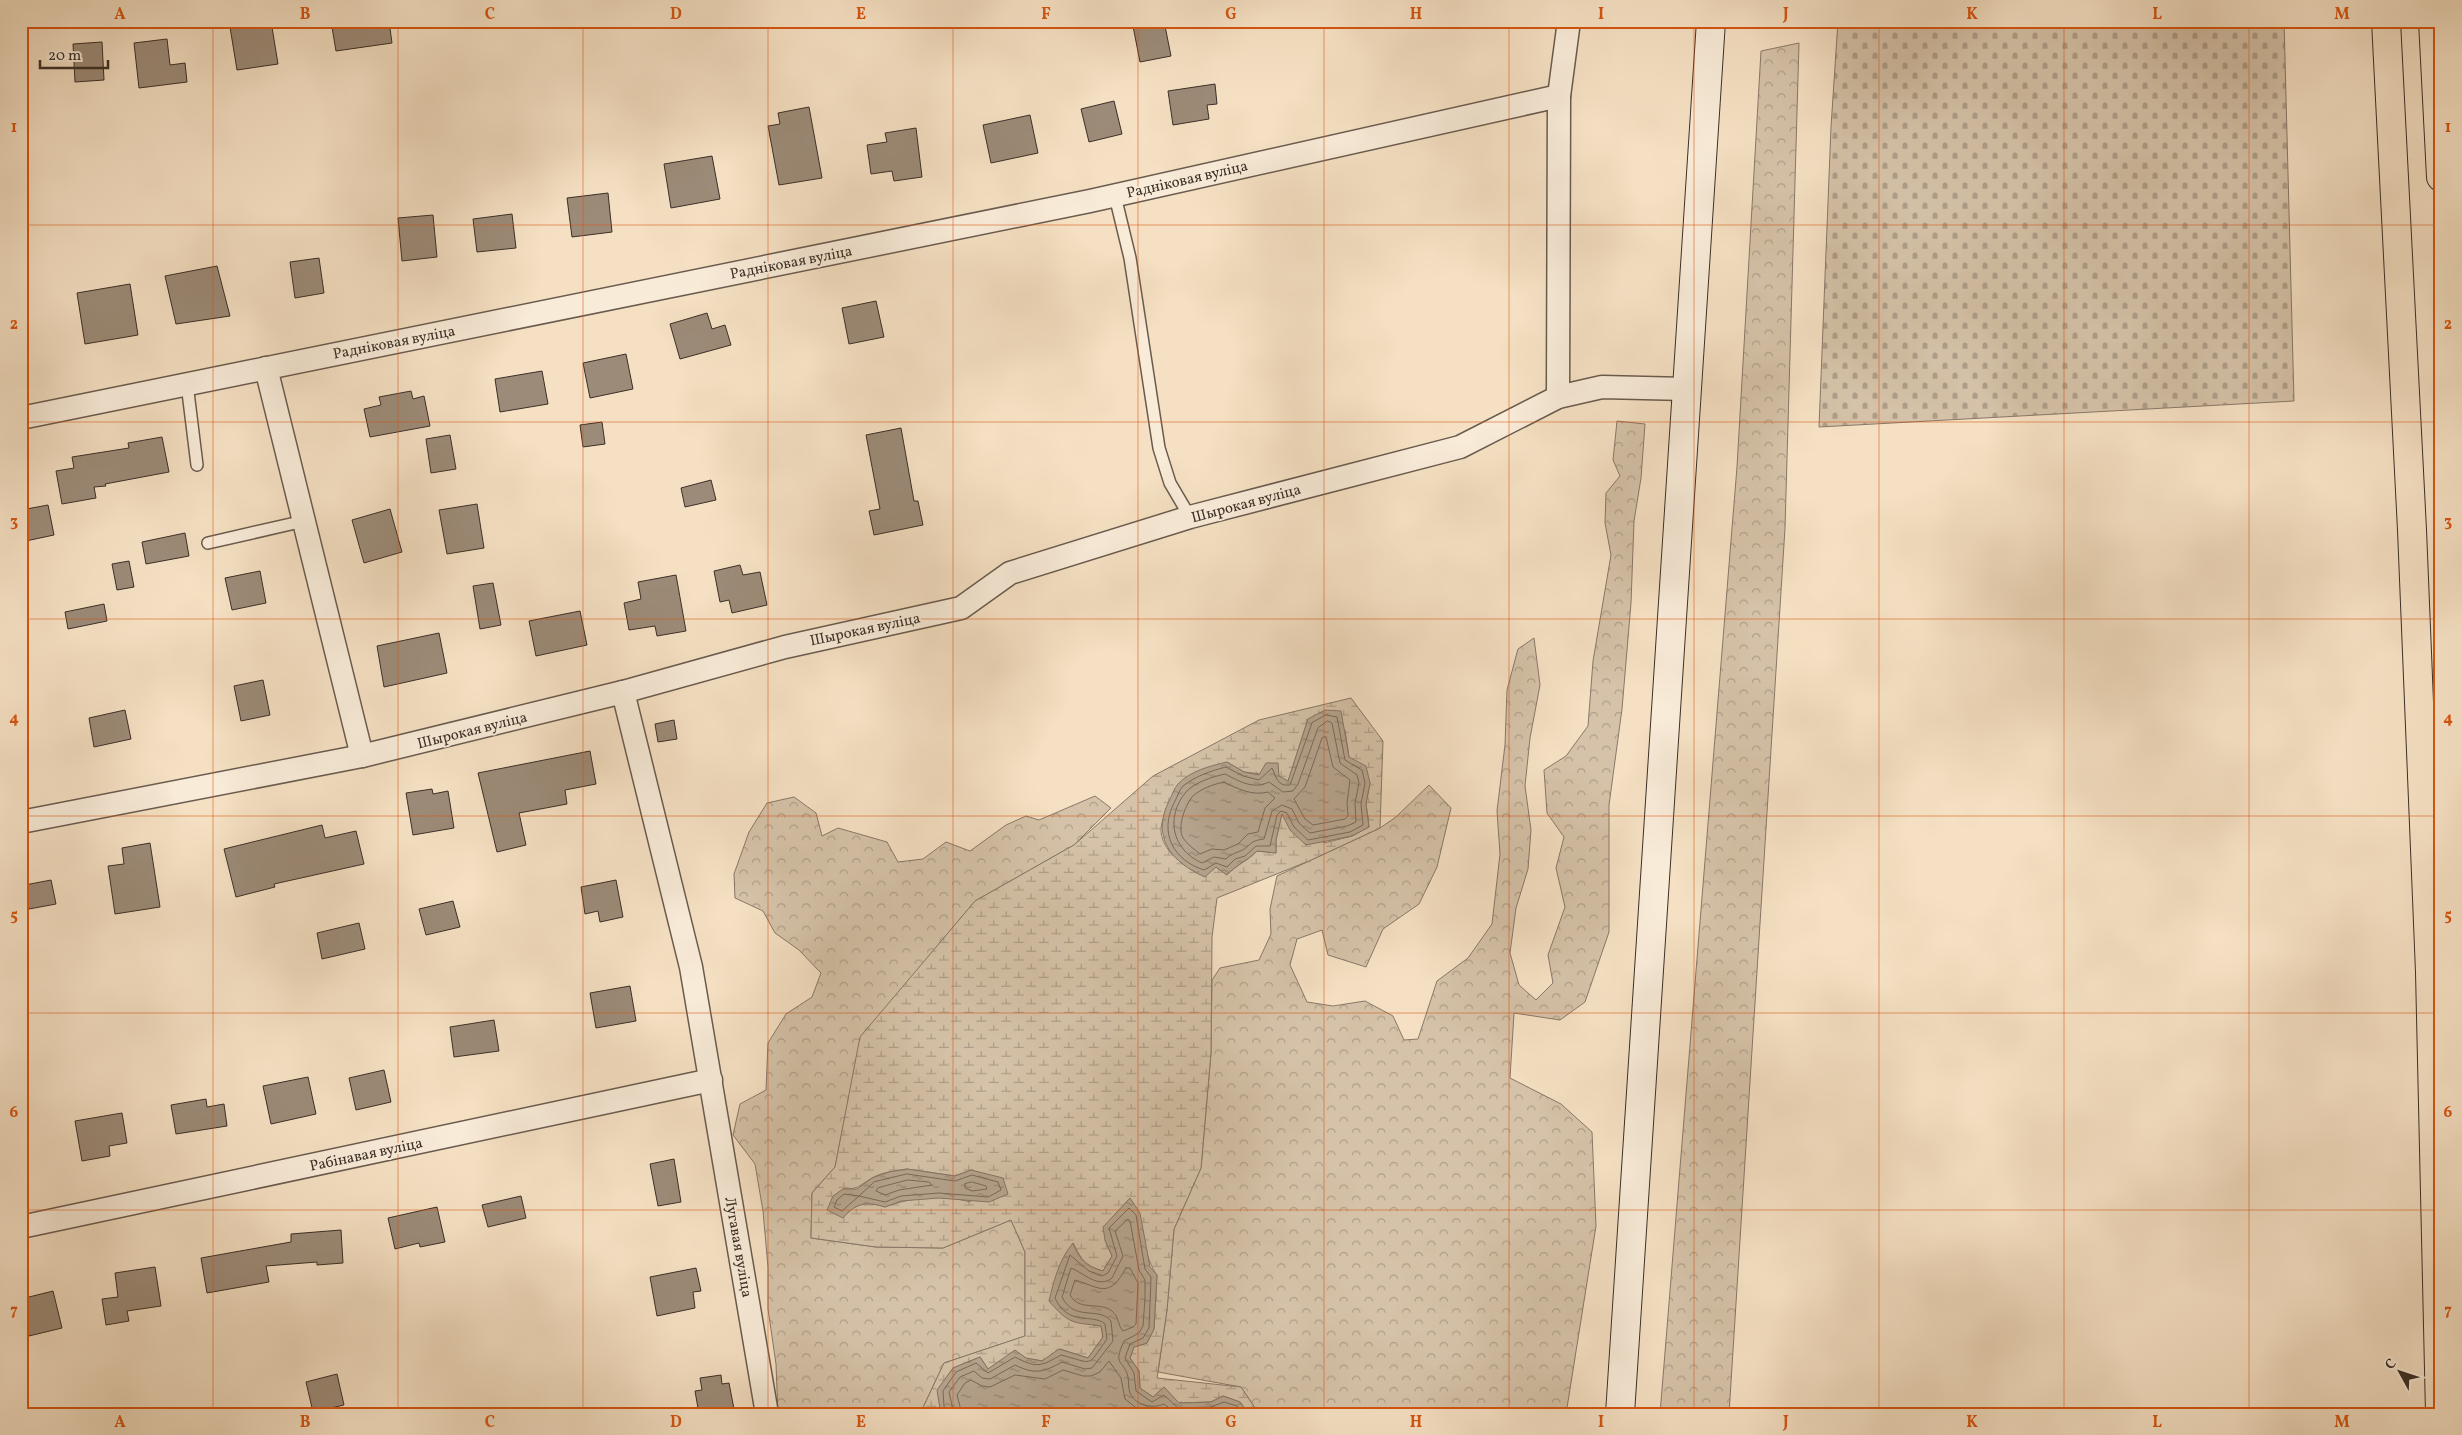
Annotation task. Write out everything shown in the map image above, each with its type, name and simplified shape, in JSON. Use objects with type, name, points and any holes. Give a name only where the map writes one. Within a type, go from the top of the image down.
[{"type":"highway","points":[[2386,21],[2412,530],[2430,962],[2440,1414]]},
{"type":"highway","points":[[2432,21],[2441,177]]},
{"type":"main road","points":[[1620,1414],[1711,21]]},
{"type":"street","points":[[1558,397],[1559,96],[1569,21]]},
{"type":"street","name":"Радніковая вуліца","points":[[21,418],[1115,196],[1559,96]]},
{"type":"street","points":[[266,368],[362,756]]},
{"type":"street","name":"Шырокая вуліца","points":[[21,822],[362,756],[623,692],[785,647],[962,608],[1010,573],[1190,517],[1460,448],[1558,397],[1602,386],[1686,389]]},
{"type":"street","name":"Лугавая вуліца","points":[[623,692],[691,967],[767,1414]]},
{"type":"street","name":"Рабінавая вуліца","points":[[21,1227],[711,1080]]},
{"type":"lane","points":[[1115,196],[1130,258],[1159,448],[1170,483],[1190,517]]},
{"type":"lane","points":[[187,384],[197,465]]},
{"type":"lane","points":[[208,543],[304,521]]},
{"type":"green space","points":[[1838,21],[2284,21],[2294,401],[1819,427],[1831,127]]},
{"type":"green space","points":[[1799,43],[1785,528],[1729,1414],[1660,1414],[1737,467],[1761,51]]},
{"type":"green space","points":[[1617,421],[1645,424],[1641,478],[1634,521],[1631,603],[1622,709],[1609,805],[1609,932],[1585,1002],[1560,1020],[1514,1013],[1510,1078],[1561,1104],[1592,1132],[1596,1226],[1566,1414],[1259,1414],[1241,1387],[1158,1372],[1167,1310],[1174,1229],[1201,1168],[1211,1053],[1212,980],[1220,968],[1259,960],[1271,934],[1270,909],[1277,876],[1380,828],[1396,817],[1429,785],[1451,808],[1437,867],[1419,904],[1383,929],[1366,967],[1328,955],[1322,930],[1297,939],[1290,965],[1307,1002],[1333,1006],[1365,1001],[1393,1016],[1404,1040],[1418,1039],[1437,981],[1468,958],[1492,924],[1500,854],[1497,811],[1505,745],[1507,690],[1518,649],[1534,638],[1540,685],[1530,738],[1525,786],[1531,830],[1528,869],[1516,908],[1510,953],[1519,985],[1536,1000],[1553,983],[1548,955],[1565,907],[1556,868],[1564,837],[1547,813],[1544,770],[1566,756],[1588,726],[1593,661],[1611,555],[1605,523],[1606,493],[1620,476],[1613,460]]},
{"type":"green space","points":[[1351,698],[1383,741],[1380,828],[1309,861],[1217,898],[1212,937],[1211,1053],[1201,1168],[1174,1229],[1167,1310],[1157,1378],[1241,1387],[1259,1414],[1249,1414],[1240,1402],[1223,1396],[1211,1402],[1178,1403],[1164,1387],[1153,1397],[1140,1388],[1139,1371],[1130,1358],[1134,1347],[1147,1343],[1154,1329],[1157,1275],[1149,1261],[1130,1198],[1119,1211],[1105,1240],[1112,1256],[1103,1271],[1084,1261],[1073,1243],[1093,1325],[1101,1326],[1103,1337],[1088,1358],[1060,1349],[1043,1361],[1025,1358],[1015,1351],[988,1369],[980,1357],[953,1368],[940,1409],[946,1414],[920,1414],[944,1363],[1025,1336],[1025,1252],[1011,1220],[943,1248],[876,1247],[811,1238],[812,1193],[835,1167],[860,1037],[975,901],[1074,845],[1153,776],[1259,720]],"holes":[[[1308,719],[1345,730],[1349,757],[1370,783],[1366,804],[1369,827],[1352,836],[1324,843],[1282,813],[1276,840],[1276,853],[1257,851],[1227,875],[1216,867],[1204,876],[1175,858],[1169,851],[1162,836],[1161,828],[1166,808],[1227,762],[1244,772],[1279,776],[1288,782]],[[907,1169],[955,1176],[971,1170],[980,1173],[970,1202],[939,1197],[916,1199],[885,1207],[875,1204],[863,1204],[849,1210],[843,1189],[856,1188],[880,1174]]]},
{"type":"green space","points":[[1095,796],[1111,808],[1074,845],[975,901],[861,1037],[835,1167],[812,1193],[811,1238],[876,1247],[943,1248],[1011,1220],[1025,1252],[1025,1336],[944,1363],[920,1414],[778,1414],[776,1364],[768,1309],[768,1267],[763,1211],[755,1164],[733,1135],[740,1104],[766,1090],[768,1043],[786,1014],[812,997],[821,973],[799,950],[775,933],[763,911],[735,898],[734,874],[749,832],[767,803],[794,797],[816,813],[822,836],[838,828],[887,842],[898,862],[923,859],[946,842],[970,851],[1006,825],[1026,816],[1039,820]]},
{"type":"water","points":[[1325,710],[1341,711],[1349,757],[1366,766],[1370,783],[1366,804],[1369,827],[1352,836],[1306,845],[1290,830],[1282,814],[1276,840],[1276,853],[1257,851],[1227,875],[1216,867],[1205,877],[1182,864],[1167,847],[1162,826],[1164,814],[1178,784],[1194,772],[1227,762],[1244,772],[1259,775],[1266,763],[1278,763],[1279,776],[1288,781],[1308,719]]},
{"type":"water","points":[[907,1169],[955,1176],[971,1170],[1003,1178],[1008,1194],[989,1202],[939,1198],[901,1201],[885,1207],[867,1204],[857,1206],[843,1218],[827,1210],[833,1196],[843,1189],[857,1189],[872,1178],[889,1172]]},
{"type":"water","points":[[1130,1198],[1140,1213],[1150,1267],[1157,1275],[1154,1329],[1147,1343],[1134,1347],[1130,1358],[1139,1371],[1140,1388],[1153,1397],[1164,1387],[1179,1403],[1211,1402],[1223,1396],[1240,1402],[1249,1414],[946,1414],[940,1409],[937,1390],[953,1368],[980,1357],[988,1369],[1015,1350],[1026,1358],[1042,1361],[1059,1349],[1088,1358],[1103,1337],[1101,1326],[1077,1323],[1062,1314],[1049,1301],[1053,1285],[1061,1263],[1073,1243],[1084,1262],[1103,1271],[1112,1256],[1105,1240],[1103,1227]]},
{"type":"building","points":[[271,21],[278,64],[237,70],[230,27]]},
{"type":"building","points":[[331,21],[389,21],[392,43],[336,51]]},
{"type":"building","points":[[1132,21],[1164,21],[1171,56],[1140,62]]},
{"type":"building","points":[[167,39],[170,65],[185,63],[187,82],[139,88],[134,43]]},
{"type":"building","points":[[102,42],[104,80],[75,82],[73,44]]},
{"type":"building","points":[[1215,84],[1217,104],[1207,105],[1209,119],[1173,125],[1168,91]]},
{"type":"building","points":[[1114,101],[1122,134],[1089,142],[1081,109]]},
{"type":"building","points":[[809,107],[822,178],[779,185],[768,126],[780,124],[778,113]]},
{"type":"building","points":[[1030,115],[1038,153],[991,163],[983,125]]},
{"type":"building","points":[[916,128],[922,177],[894,181],[892,171],[871,174],[867,145],[887,142],[885,133]]},
{"type":"building","points":[[712,156],[720,199],[671,208],[664,164]]},
{"type":"building","points":[[608,193],[612,232],[572,237],[567,198]]},
{"type":"building","points":[[512,214],[516,248],[477,252],[473,219]]},
{"type":"building","points":[[433,215],[437,257],[402,261],[398,218]]},
{"type":"building","points":[[319,258],[324,293],[295,298],[290,262]]},
{"type":"building","points":[[217,266],[230,316],[176,324],[165,276]]},
{"type":"building","points":[[130,284],[138,335],[85,344],[77,293]]},
{"type":"building","points":[[876,301],[884,337],[849,344],[842,308]]},
{"type":"building","points":[[707,313],[712,329],[725,325],[731,345],[680,359],[670,324]]},
{"type":"building","points":[[626,354],[633,389],[590,398],[583,363]]},
{"type":"building","points":[[542,371],[548,404],[500,412],[495,379]]},
{"type":"building","points":[[411,391],[413,399],[424,396],[430,426],[370,437],[364,409],[381,405],[379,397]]},
{"type":"building","points":[[602,422],[605,444],[583,447],[580,425]]},
{"type":"building","points":[[901,428],[914,501],[918,501],[923,525],[874,535],[869,511],[880,509],[866,435]]},
{"type":"building","points":[[450,435],[456,469],[431,473],[426,439]]},
{"type":"building","points":[[162,437],[169,472],[94,487],[96,498],[62,504],[56,471],[74,468],[72,457],[129,448],[128,443]]},
{"type":"building","points":[[711,480],[716,500],[685,507],[681,488]]},
{"type":"building","points":[[477,504],[484,548],[447,554],[439,510]]},
{"type":"building","points":[[48,505],[54,535],[21,542],[21,510]]},
{"type":"building","points":[[390,509],[402,552],[364,563],[352,520]]},
{"type":"building","points":[[185,533],[189,556],[146,564],[142,542]]},
{"type":"building","points":[[129,561],[134,587],[117,590],[112,564]]},
{"type":"building","points":[[740,565],[743,575],[760,572],[767,605],[732,613],[729,600],[720,602],[714,571]]},
{"type":"building","points":[[260,571],[266,603],[232,610],[225,578]]},
{"type":"building","points":[[676,575],[686,631],[657,636],[655,626],[629,630],[624,603],[641,599],[638,582]]},
{"type":"building","points":[[493,583],[501,625],[480,629],[473,586]]},
{"type":"building","points":[[104,604],[107,621],[68,629],[65,612]]},
{"type":"building","points":[[580,611],[587,645],[536,656],[529,621]]},
{"type":"building","points":[[439,633],[447,673],[384,687],[377,646]]},
{"type":"building","points":[[263,680],[270,715],[241,721],[234,686]]},
{"type":"building","points":[[125,710],[131,739],[94,747],[89,718]]},
{"type":"building","points":[[674,720],[677,739],[658,742],[655,724]]},
{"type":"building","points":[[590,751],[596,784],[565,790],[567,804],[519,813],[526,845],[497,852],[478,773]]},
{"type":"building","points":[[432,789],[433,794],[448,791],[454,828],[413,835],[406,793]]},
{"type":"building","points":[[322,825],[325,838],[356,831],[364,864],[274,884],[275,887],[236,897],[224,849]]},
{"type":"building","points":[[150,843],[160,907],[115,914],[108,866],[124,864],[122,848]]},
{"type":"building","points":[[51,880],[56,904],[29,909],[25,885]]},
{"type":"building","points":[[616,880],[623,917],[600,922],[598,911],[585,914],[581,887]]},
{"type":"building","points":[[453,901],[460,927],[426,935],[419,909]]},
{"type":"building","points":[[359,923],[365,949],[322,959],[317,933]]},
{"type":"building","points":[[630,986],[636,1021],[596,1028],[590,993]]},
{"type":"building","points":[[494,1020],[499,1051],[454,1057],[450,1027]]},
{"type":"building","points":[[384,1070],[391,1102],[356,1110],[349,1078]]},
{"type":"building","points":[[308,1077],[316,1114],[271,1124],[263,1086]]},
{"type":"building","points":[[206,1099],[207,1107],[224,1104],[227,1126],[176,1134],[171,1105]]},
{"type":"building","points":[[122,1113],[127,1143],[109,1146],[110,1156],[82,1161],[75,1121]]},
{"type":"building","points":[[674,1159],[681,1202],[658,1206],[650,1164]]},
{"type":"building","points":[[521,1196],[526,1218],[488,1227],[482,1205]]},
{"type":"building","points":[[437,1207],[445,1242],[420,1247],[419,1243],[395,1249],[388,1218]]},
{"type":"building","points":[[341,1230],[343,1263],[317,1265],[317,1262],[266,1266],[269,1282],[207,1293],[201,1258],[291,1242],[291,1234]]},
{"type":"building","points":[[155,1267],[161,1306],[127,1311],[129,1321],[106,1325],[102,1299],[118,1297],[115,1273]]},
{"type":"building","points":[[696,1268],[701,1291],[693,1292],[695,1308],[657,1316],[650,1277]]},
{"type":"building","points":[[53,1291],[62,1328],[29,1336],[21,1299]]},
{"type":"building","points":[[337,1374],[344,1405],[313,1412],[306,1382]]},
{"type":"building","points":[[721,1375],[722,1384],[729,1383],[734,1409],[728,1410],[729,1414],[699,1414],[695,1391],[702,1390],[700,1378]]}]
